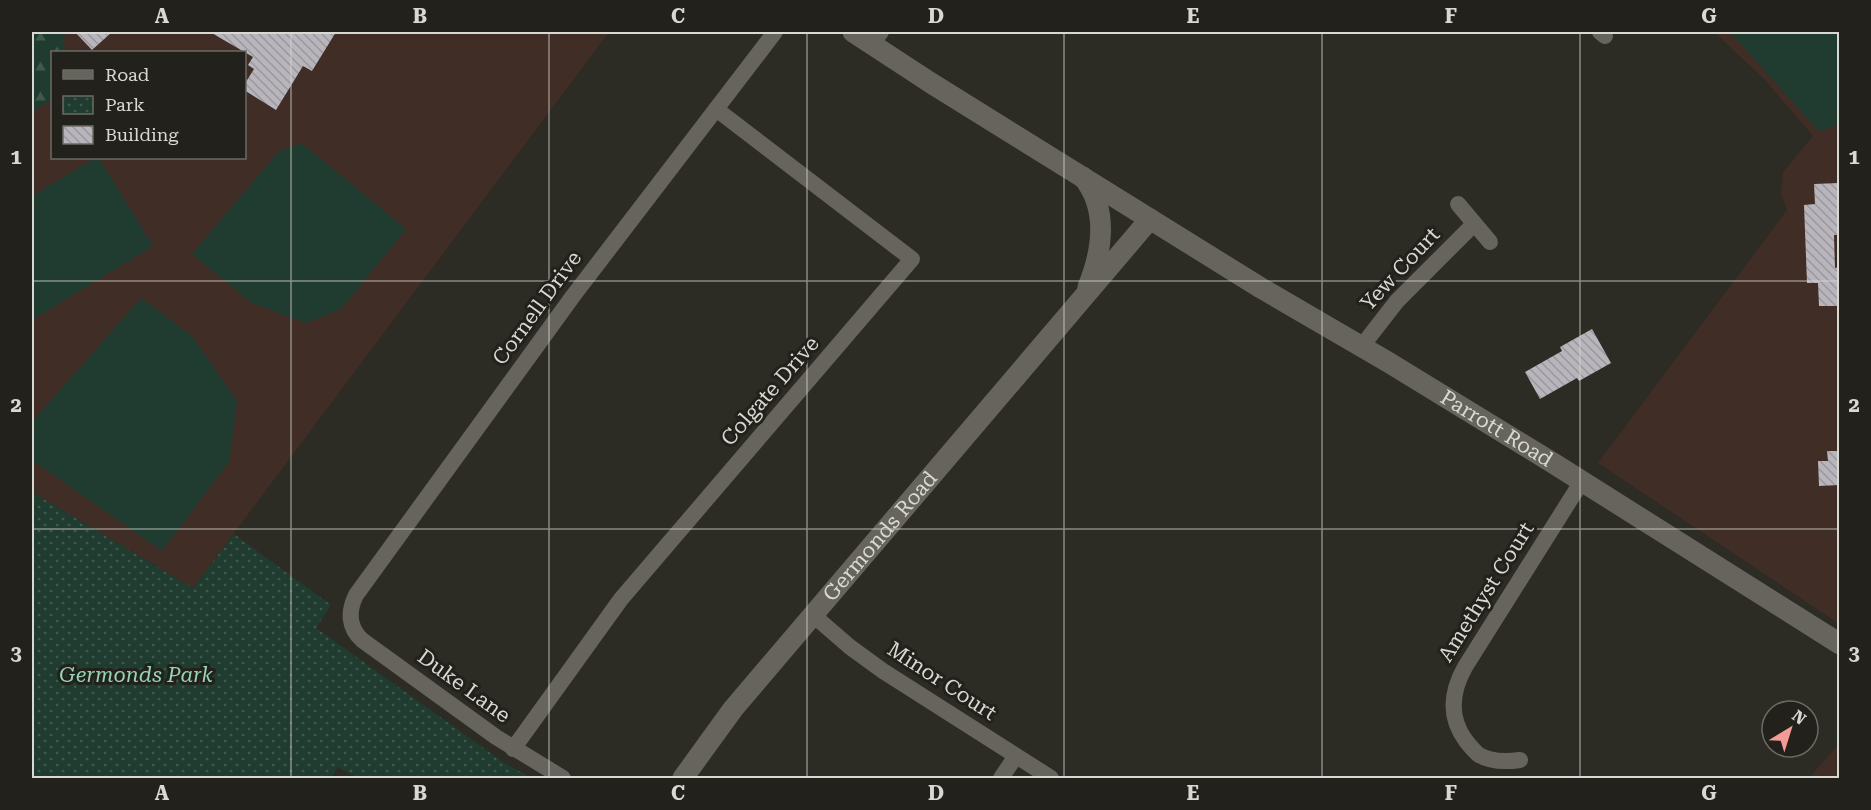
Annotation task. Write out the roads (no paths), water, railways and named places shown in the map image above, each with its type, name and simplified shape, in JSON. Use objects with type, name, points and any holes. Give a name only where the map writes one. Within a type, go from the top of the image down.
[{"type":"street","name":"Cornell Drive","points":[[350,619],[351,607],[356,595],[573,296],[775,32]]},
{"type":"street","name":"Germonds Road","points":[[683,778],[733,709],[1150,219],[1080,175],[876,38],[853,32]]},
{"type":"street","name":"Colgate Drive","points":[[513,749],[621,598],[912,259],[716,109]]},
{"type":"street","name":"Germonds Road","points":[[1080,175],[1095,197],[1101,233],[1097,262],[1083,299]]},
{"type":"street","points":[[1458,204],[1490,242]]},
{"type":"street","name":"Parrott Road","points":[[1150,219],[1582,481],[1839,644]]},
{"type":"street","name":"Yew Court","points":[[1362,346],[1397,301],[1474,224]]},
{"type":"street","name":"Amethyst Court","points":[[1520,760],[1496,761],[1479,755],[1473,750],[1458,726],[1453,708],[1454,691],[1465,667],[1582,481]]},
{"type":"street","name":"Minor Court","points":[[813,615],[850,647],[883,670],[1051,778]]},
{"type":"street","name":"Duke Lane","points":[[350,619],[354,630],[362,640],[513,749],[563,778]]},
{"type":"street","points":[[1001,778],[1016,756]]},
{"type":"park label","name":"Germonds Park","points":[[136,675]]}]
